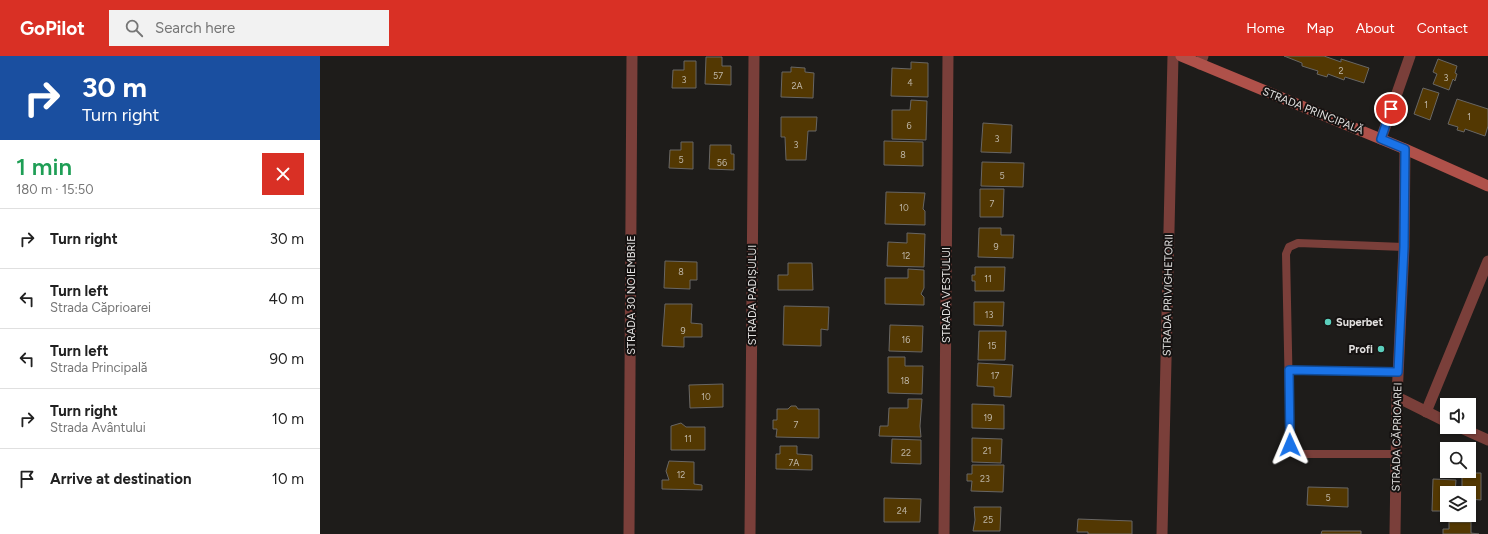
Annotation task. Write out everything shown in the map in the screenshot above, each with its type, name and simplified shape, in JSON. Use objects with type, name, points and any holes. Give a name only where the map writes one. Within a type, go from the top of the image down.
[{"type":"main road","name":"STRADA PRINCIPALĂ","points":[[1182,56],[1201,60],[1488,186]]},
{"type":"street","name":"STRADA 30 NOIEMBRIE","points":[[629,534],[632,56]]},
{"type":"street","name":"STRADA PADIȘULUI","points":[[750,534],[754,56]]},
{"type":"street","name":"STRADA VESTULUI","points":[[944,534],[948,56]]},
{"type":"street","name":"STRADA PRIVIGHETORII","points":[[1162,534],[1173,56]]},
{"type":"street","points":[[1381,139],[1410,56]]},
{"type":"street","name":"STRADA CĂPRIOAREI","points":[[1395,534],[1397,397],[1404,247],[1405,149]]},
{"type":"street","points":[[1426,412],[1488,261]]},
{"type":"street","points":[[1397,397],[1440,419]]},
{"type":"street","points":[[1475,434],[1488,440]]},
{"type":"lane","points":[[1396,454],[1301,454],[1294,451],[1290,445],[1286,254],[1289,247],[1298,243],[1404,247]]},
{"type":"lane","points":[[1289,370],[1398,372]]},
{"type":"building","points":[[1284,56],[1324,56],[1341,62],[1341,59],[1369,68],[1364,83],[1345,77],[1344,80],[1328,74],[1327,77],[1317,74],[1318,71],[1302,66],[1302,63]]},
{"type":"building","points":[[706,57],[722,57],[722,66],[731,66],[731,85],[705,84]]},
{"type":"building","points":[[1438,59],[1457,66],[1455,81],[1453,79],[1449,90],[1433,84],[1437,74],[1433,72]]},
{"type":"building","points":[[684,61],[696,61],[696,88],[672,88],[673,70],[684,70]]},
{"type":"building","points":[[911,62],[928,63],[928,97],[891,96],[892,68],[911,69]]},
{"type":"building","points":[[791,67],[805,68],[805,72],[814,73],[813,98],[781,97],[782,72],[791,72]]},
{"type":"building","points":[[1423,88],[1439,93],[1430,120],[1414,114]]},
{"type":"building","points":[[1457,99],[1488,109],[1488,126],[1485,136],[1465,129],[1464,132],[1457,130],[1458,127],[1448,124]]},
{"type":"building","points":[[911,100],[927,101],[926,140],[892,139],[892,110],[910,110]]},
{"type":"building","points":[[781,117],[817,117],[816,131],[808,131],[806,160],[786,160],[785,137],[781,137]]},
{"type":"building","points":[[983,123],[1012,125],[1011,153],[981,152]]},
{"type":"building","points":[[884,141],[923,142],[923,166],[884,165]]},
{"type":"building","points":[[681,142],[693,142],[693,169],[669,168],[670,150],[681,150]]},
{"type":"building","points":[[710,145],[731,145],[731,154],[734,154],[734,170],[709,169]]},
{"type":"building","points":[[982,162],[1024,163],[1023,187],[981,186]]},
{"type":"building","points":[[980,189],[1004,189],[1003,217],[980,217]]},
{"type":"building","points":[[886,192],[925,193],[923,209],[925,211],[925,225],[885,224]]},
{"type":"building","points":[[979,228],[1001,228],[1001,235],[1014,235],[1013,258],[978,257]]},
{"type":"building","points":[[907,233],[925,234],[924,267],[887,266],[888,242],[907,243]]},
{"type":"building","points":[[665,261],[697,262],[697,280],[690,280],[690,289],[664,288]]},
{"type":"building","points":[[788,263],[812,263],[813,290],[778,290],[778,275],[788,275]]},
{"type":"building","points":[[975,267],[1005,267],[1004,291],[975,291],[975,281],[972,281],[972,275],[975,275]]},
{"type":"building","points":[[908,269],[924,270],[924,288],[921,294],[924,297],[924,305],[885,304],[885,278],[908,278]]},
{"type":"building","points":[[974,302],[1004,302],[1003,326],[974,325]]},
{"type":"building","points":[[665,304],[692,304],[691,323],[702,324],[702,337],[684,337],[684,347],[662,346]]},
{"type":"building","points":[[784,306],[829,307],[828,330],[821,329],[821,346],[783,345]]},
{"type":"building","points":[[890,325],[923,326],[922,352],[889,351]]},
{"type":"building","points":[[979,331],[1006,331],[1005,360],[978,360]]},
{"type":"building","points":[[888,357],[905,357],[905,366],[923,366],[922,394],[888,393]]},
{"type":"building","points":[[978,363],[1013,365],[1011,397],[994,396],[994,387],[977,386]]},
{"type":"building","points":[[723,384],[723,407],[690,408],[689,385]]},
{"type":"building","points":[[908,399],[922,399],[920,426],[921,437],[879,436],[880,426],[888,426],[889,408],[908,408]]},
{"type":"building","points":[[972,404],[1004,405],[1004,429],[972,428]]},
{"type":"building","points":[[791,406],[796,406],[798,409],[819,409],[819,438],[776,437],[777,429],[773,429],[773,420],[777,420],[777,409],[788,409]]},
{"type":"building","points":[[681,423],[686,427],[705,427],[705,450],[671,450],[671,426]]},
{"type":"building","points":[[972,438],[1002,439],[1001,463],[972,462]]},
{"type":"building","points":[[892,439],[921,440],[921,464],[891,463]]},
{"type":"building","points":[[780,446],[797,446],[797,454],[812,455],[812,470],[776,469],[776,454],[780,454]]},
{"type":"building","points":[[669,461],[694,462],[694,484],[702,485],[702,490],[662,489],[662,480],[669,480],[666,471]]},
{"type":"building","points":[[972,465],[1004,465],[1003,492],[971,491],[972,481],[967,481],[967,474],[972,474]]},
{"type":"building","points":[[1476,473],[1481,473],[1481,500],[1476,500],[1476,486],[1462,486],[1462,478],[1476,478]]},
{"type":"building","points":[[1433,479],[1456,480],[1456,486],[1440,486],[1440,511],[1432,511]]},
{"type":"building","points":[[1308,487],[1348,488],[1348,507],[1307,505]]},
{"type":"building","points":[[884,498],[921,499],[920,522],[884,522]]},
{"type":"building","points":[[974,507],[1001,507],[1000,531],[973,531],[975,520]]},
{"type":"building","points":[[1078,519],[1132,521],[1132,534],[1088,534],[1088,532],[1077,532]]},
{"type":"building","points":[[1449,522],[1471,522],[1471,533],[1479,534],[1443,534],[1443,529],[1449,529]]},
{"type":"building","points":[[1322,531],[1361,531],[1361,534],[1321,534]]},
{"type":"place","name":"Superbet","points":[[1328,322]]},
{"type":"place","name":"Profi","points":[[1381,349]]},
{"type":"route","points":[[1290,445],[1289,370],[1398,372],[1404,247],[1405,149],[1381,139],[1391,109]]}]
